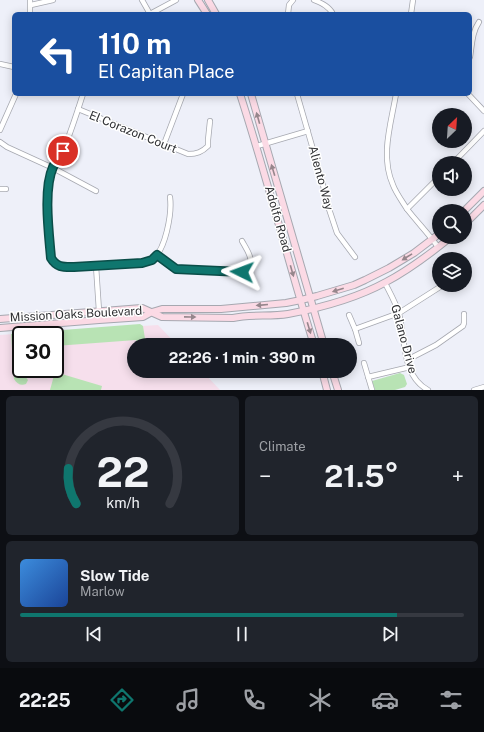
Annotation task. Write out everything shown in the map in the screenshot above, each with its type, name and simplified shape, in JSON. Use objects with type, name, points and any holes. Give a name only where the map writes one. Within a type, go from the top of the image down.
[{"type":"main road","points":[[198,0],[205,12]]},
{"type":"main road","points":[[208,0],[215,12]]},
{"type":"main road","name":"Adolfo Road","points":[[241,96],[257,146],[312,338]]},
{"type":"main road","name":"Adolfo Road","points":[[252,96],[322,338]]},
{"type":"main road","points":[[471,204],[484,191]]},
{"type":"main road","points":[[472,217],[484,205]]},
{"type":"main road","name":"Mission Oaks Boulevard","points":[[0,328],[143,317],[162,309],[221,309],[286,303],[310,298],[365,280],[414,253],[432,240]]},
{"type":"main road","name":"Mission Oaks Boulevard","points":[[0,319],[142,308],[162,317],[233,318],[242,316],[287,314],[304,311],[349,298],[385,282],[421,261],[442,244]]},
{"type":"main road","points":[[8,327],[10,323],[14,322],[98,316],[105,314],[108,310]]},
{"type":"main road","points":[[324,378],[327,390]]},
{"type":"main road","points":[[334,378],[338,390]]},
{"type":"street","points":[[30,3],[53,0]]},
{"type":"street","points":[[142,0],[149,12]]},
{"type":"street","points":[[154,12],[176,0]]},
{"type":"street","points":[[288,12],[289,5],[293,0]]},
{"type":"street","points":[[314,0],[332,12]]},
{"type":"street","points":[[411,12],[413,0]]},
{"type":"street","points":[[472,46],[476,27],[479,22]]},
{"type":"street","points":[[0,64],[12,67]]},
{"type":"street","points":[[0,130],[15,96]]},
{"type":"street","points":[[82,96],[63,151],[53,168],[48,191],[51,258],[55,264],[64,267],[96,266],[142,263],[152,260],[157,255],[164,241],[171,206],[170,197]]},
{"type":"street","points":[[164,144],[182,96]]},
{"type":"street","name":"Aliento Way","points":[[298,96],[337,233],[355,257]]},
{"type":"street","points":[[396,96],[387,145],[387,162],[392,185],[408,209],[432,238]]},
{"type":"street","points":[[470,96],[484,111]]},
{"type":"street","name":"El Corazon Court","points":[[78,109],[188,154],[202,152],[208,146],[210,121]]},
{"type":"street","points":[[257,146],[308,131]]},
{"type":"street","points":[[460,156],[484,131]]},
{"type":"street","points":[[0,142],[7,148],[53,168],[96,191]]},
{"type":"street","points":[[408,209],[432,184]]},
{"type":"street","points":[[0,189],[6,189]]},
{"type":"street","points":[[157,255],[176,269],[242,272],[247,269],[251,258],[242,241]]},
{"type":"street","points":[[96,266],[99,311]]},
{"type":"street","name":"Galano Drive","points":[[385,282],[399,313],[407,360],[418,383],[428,390]]},
{"type":"street","points":[[355,329],[399,313],[432,292]]},
{"type":"street","points":[[407,360],[436,345],[463,326],[464,314]]},
{"type":"street","points":[[349,315],[355,329],[358,343]]},
{"type":"street","points":[[364,363],[372,390]]},
{"type":"street","points":[[368,377],[410,367]]},
{"type":"street","points":[[474,390],[484,387]]},
{"type":"shaded area","points":[[158,325],[170,338],[127,338],[127,378],[209,378],[220,390],[0,390],[0,335],[12,334],[12,378],[64,378],[64,330]]},
{"type":"green space","points":[[140,324],[143,326],[145,338],[127,338],[127,341],[64,345],[64,330]]},
{"type":"green space","points":[[400,373],[404,375],[407,384],[405,387],[395,390],[375,390],[372,381]]},
{"type":"green space","points":[[64,375],[102,386],[101,390],[50,390],[53,378],[64,378]]},
{"type":"green space","points":[[26,378],[28,380],[26,384],[21,385],[14,379]]},
{"type":"route","points":[[63,151],[53,168],[48,191],[51,258],[55,264],[64,267],[74,267],[142,263],[152,260],[157,255],[176,269],[242,272]]}]
